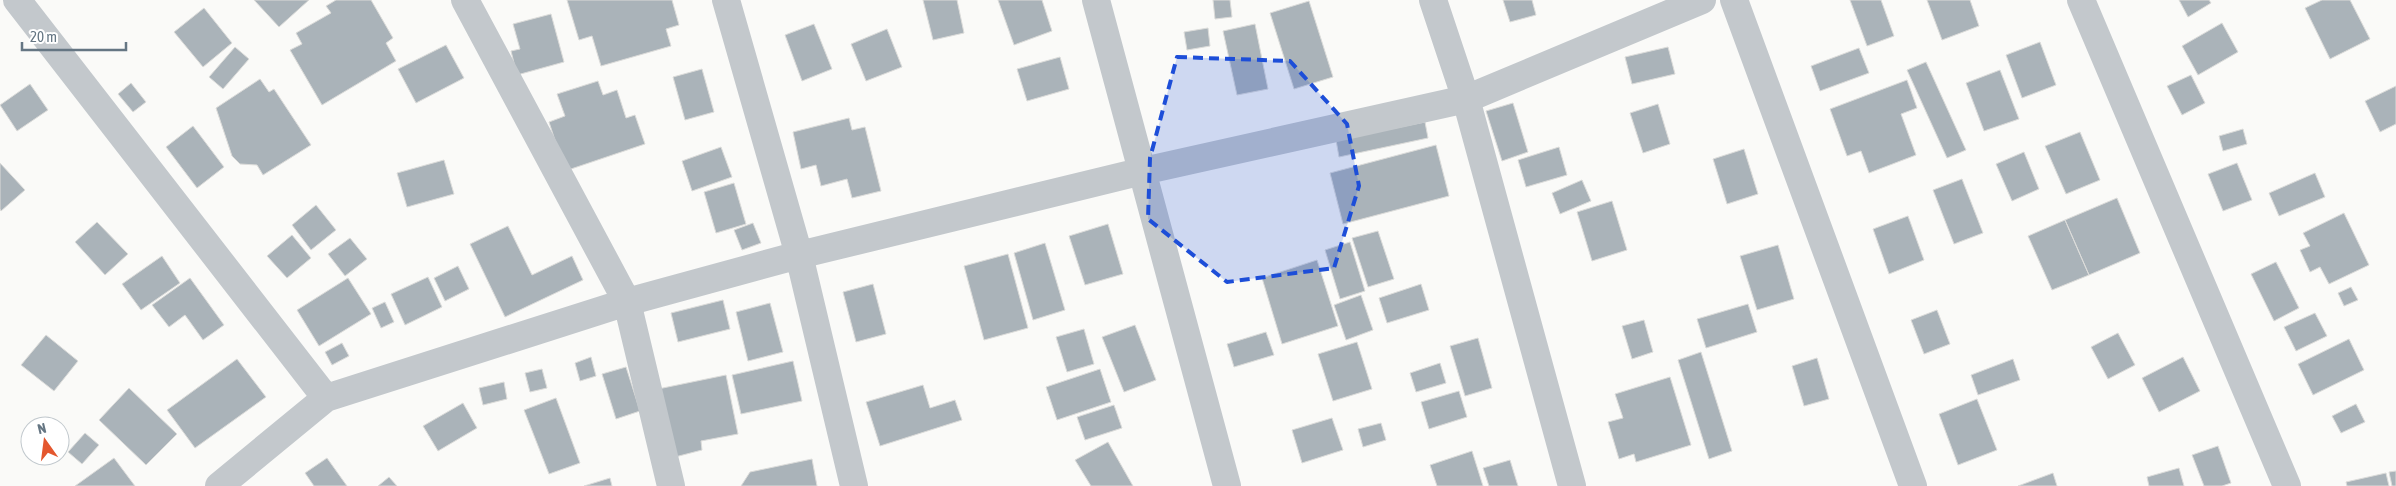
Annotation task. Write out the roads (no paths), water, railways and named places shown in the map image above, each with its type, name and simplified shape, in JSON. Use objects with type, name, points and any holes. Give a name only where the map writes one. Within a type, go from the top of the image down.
[{"type":"street","points":[[17,0],[326,398]]},
{"type":"street","points":[[465,0],[626,302],[671,486]]},
{"type":"street","points":[[726,0],[799,255],[854,486]]},
{"type":"street","points":[[1096,0],[1226,486]]},
{"type":"street","points":[[1433,0],[1466,100],[1572,486]]},
{"type":"street","points":[[219,486],[326,398],[626,302],[799,255],[1143,170],[1466,100],[1702,0]]},
{"type":"street","points":[[1734,0],[1913,486]]},
{"type":"street","points":[[2081,0],[2287,486]]}]
